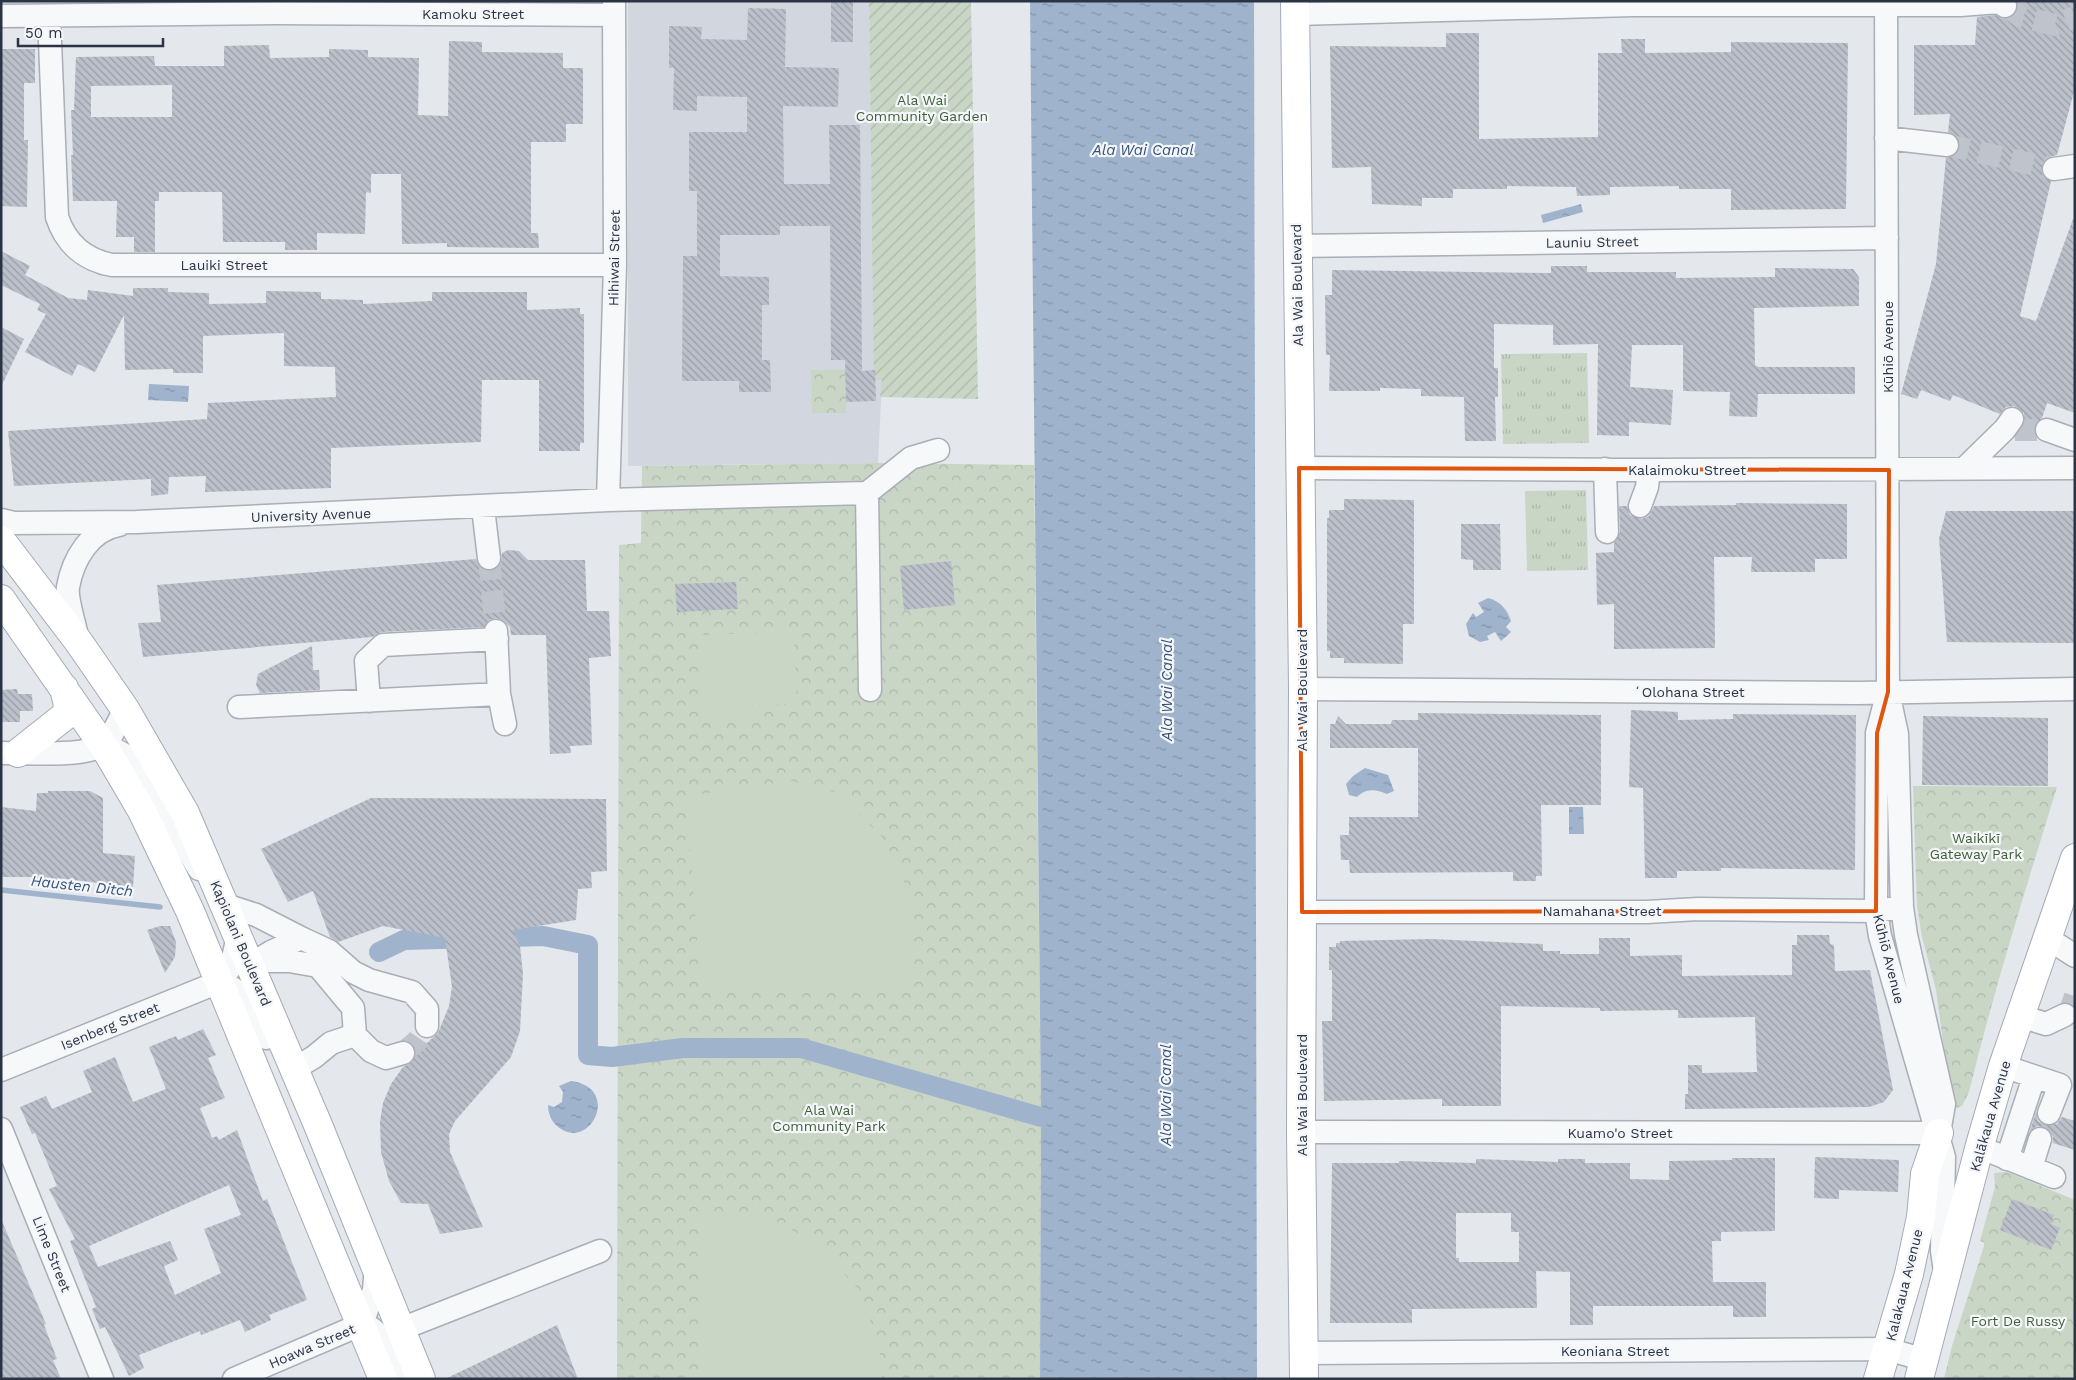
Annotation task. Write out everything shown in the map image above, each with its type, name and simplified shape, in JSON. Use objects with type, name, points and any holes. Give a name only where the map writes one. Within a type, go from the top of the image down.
[{"type":"main road","name":"Ala Wai Boulevard","points":[[1295,8],[1296,246],[1303,689],[1301,1132],[1304,1366]]},
{"type":"main road","name":"Kapiolani Boulevard","points":[[4,528],[125,709],[185,814],[238,936],[255,963],[294,1069],[420,1379]]},
{"type":"main road","points":[[1,570],[81,679],[104,699],[125,709]]},
{"type":"main road","points":[[1,599],[105,748],[142,811],[190,911],[362,1324],[383,1379]]},
{"type":"main road","points":[[10,753],[66,715],[68,705],[64,688]]},
{"type":"main road","name":"Kalākaua Avenue","points":[[1922,1369],[1980,1145],[2003,1066],[2075,858]]},
{"type":"main road","name":"Kalakaua Avenue","points":[[1878,1379],[1910,1274],[1921,1217],[1925,1174],[1939,1133]]},
{"type":"street","points":[[1295,8],[1886,3],[1960,5],[1999,2],[2005,6]]},
{"type":"street","name":"Kūhiō Avenue","points":[[1886,3],[1888,692],[1897,734],[1902,908],[1906,935],[1944,1104],[1939,1133]]},
{"type":"street","name":"Kamoku Street","points":[[1,16],[49,16],[232,7],[614,8]]},
{"type":"street","name":"Hihiwai Street","points":[[608,500],[614,264],[614,8]]},
{"type":"street","name":"Lauiki Street","points":[[49,16],[57,217],[70,243],[94,260],[112,265],[614,264]]},
{"type":"street","points":[[1886,138],[1947,145]]},
{"type":"street","name":"Launiu Street","points":[[1296,246],[1887,238]]},
{"type":"street","points":[[1965,468],[2011,426]]},
{"type":"street","points":[[2047,430],[2075,440]]},
{"type":"street","points":[[870,690],[868,493],[911,458],[938,450]]},
{"type":"street","name":"Kalaimoku Street","points":[[1299,468],[1649,470],[2075,468]]},
{"type":"street","points":[[1604,469],[1607,532]]},
{"type":"street","points":[[1640,506],[1647,487],[1649,470]]},
{"type":"street","name":"University Avenue","points":[[4,528],[483,508],[608,500],[868,493]]},
{"type":"street","points":[[483,508],[489,558]]},
{"type":"street","points":[[78,641],[68,588],[77,562],[93,536],[107,527],[137,522]]},
{"type":"street","points":[[368,701],[366,661],[383,645],[497,635],[498,694],[505,724]]},
{"type":"street","name":"ʻOlohana Street","points":[[1303,689],[1888,692],[2075,689]]},
{"type":"street","name":"Kūhiō Avenue","points":[[1888,692],[1877,733],[1876,911],[1880,936],[1939,1133],[1944,1157],[1942,1251],[1946,1281]]},
{"type":"street","points":[[239,707],[498,694]]},
{"type":"street","points":[[105,748],[125,709]]},
{"type":"street","points":[[10,753],[73,753],[105,748],[120,751],[138,765],[198,869],[222,897],[329,951],[353,972],[369,980],[412,992],[427,1009],[427,1026]]},
{"type":"street","name":"Namahana Street","points":[[1302,912],[1876,911],[1902,908]]},
{"type":"street","points":[[238,936],[231,967],[219,982],[229,985],[252,1008],[294,1100],[318,1125]]},
{"type":"street","points":[[255,963],[271,952],[301,938]]},
{"type":"street","points":[[2047,938],[2075,956]]},
{"type":"street","points":[[255,963],[289,961],[318,966],[353,1008],[355,1035],[371,1051],[386,1058],[402,1053]]},
{"type":"street","name":"Isenberg Street","points":[[1,1070],[219,982]]},
{"type":"street","points":[[2020,1016],[2046,1024],[2065,1015]]},
{"type":"street","points":[[294,1069],[314,1057],[331,1043],[355,1035]]},
{"type":"street","points":[[2003,1066],[2060,1086],[2049,1113]]},
{"type":"street","points":[[2007,1159],[2034,1077]]},
{"type":"street","name":"Lime Street","points":[[1,1129],[102,1379]]},
{"type":"street","name":"Kuamo'o Street","points":[[1301,1132],[1939,1133]]},
{"type":"street","points":[[2031,1168],[2040,1139]]},
{"type":"street","points":[[1980,1145],[2007,1159],[2054,1177]]},
{"type":"street","points":[[401,1329],[600,1251]]},
{"type":"street","points":[[376,1267],[374,1290],[362,1324],[367,1325],[382,1340],[399,1379]]},
{"type":"street","name":"Hoawa Street","points":[[234,1379],[362,1324]]},
{"type":"street","name":"Keoniana Street","points":[[1304,1366],[1887,1349],[1922,1369]]},
{"type":"highlighted area","points":[[1299,468],[1889,470],[1888,692],[1877,733],[1876,911],[1302,912]]},
{"type":"shaded area","points":[[628,1],[869,1],[875,380],[882,380],[878,463],[628,466]]},
{"type":"green space","name":"Ala Wai Community Garden","points":[[869,1],[971,1],[978,399],[880,397],[882,380],[874,380]]},
{"type":"green space","points":[[1587,353],[1589,443],[1503,444],[1501,354]]},
{"type":"green space","points":[[811,370],[846,370],[846,413],[812,413]]},
{"type":"green space","name":"Ala Wai Community Park","points":[[878,463],[1034,465],[1041,1117],[1040,1379],[617,1379],[619,545],[641,543],[642,466]]},
{"type":"green space","points":[[1586,490],[1588,570],[1527,571],[1525,491]]},
{"type":"green space","points":[[794,632],[797,704],[751,705],[752,716],[701,717],[699,635]]},
{"type":"green space","points":[[791,781],[837,793],[882,837],[911,896],[914,992],[713,991],[700,977],[686,796]]},
{"type":"green space","name":"Waikīkī Gateway Park","points":[[1913,786],[2057,787],[2000,977],[1969,1092],[1962,1106],[1957,1108],[1951,1101],[1936,990],[1922,937],[1917,906]]},
{"type":"green space","name":"Fort De Russy","points":[[2007,1172],[2075,1200],[2075,1379],[1944,1379],[1952,1346],[1985,1243],[1980,1241],[1995,1187],[1994,1173]]},
{"type":"green space","points":[[757,1212],[815,1242],[857,1288],[879,1342],[882,1379],[698,1379],[699,1213]]},
{"type":"water","name":"Ala Wai Canal","points":[[1030,1],[1254,1],[1257,1379],[1040,1379],[1041,1117]]},
{"type":"water","points":[[1581,204],[1583,212],[1543,223],[1541,215]]},
{"type":"water","points":[[149,384],[189,386],[188,402],[148,400]]},
{"type":"water","points":[[1488,598],[1502,606],[1511,621],[1506,627],[1511,632],[1501,641],[1495,632],[1487,636],[1489,640],[1480,642],[1469,636],[1466,624],[1473,613],[1476,617],[1484,612],[1478,603]]},
{"type":"water","points":[[1365,768],[1388,775],[1394,791],[1387,794],[1371,790],[1357,797],[1349,795],[1346,784],[1353,776]]},
{"type":"water","points":[[1569,807],[1583,807],[1584,834],[1569,834]]},
{"type":"water","points":[[571,1081],[587,1086],[595,1095],[598,1106],[595,1117],[589,1126],[580,1132],[569,1132],[557,1126],[549,1111],[548,1105],[554,1107],[562,1102],[563,1092],[559,1086]]},
{"type":"building","points":[[831,1],[853,1],[853,42],[831,42]]},
{"type":"building","points":[[2032,1],[2075,1],[2075,88],[2057,155],[2046,158],[2042,165],[2043,177],[2051,181],[2020,316],[2036,321],[2073,219],[2075,219],[2075,413],[2047,403],[2042,418],[2034,427],[2024,423],[2024,413],[2014,406],[2006,407],[2000,414],[1953,395],[1950,401],[1921,390],[1917,399],[1901,394],[1936,264],[1946,158],[1957,153],[1960,146],[1955,135],[1948,132],[1950,114],[1914,115],[1914,45],[1975,45],[1977,17],[1995,15],[2004,19],[2010,18],[2016,13],[2018,4]]},
{"type":"building","points":[[748,8],[786,9],[785,67],[839,68],[838,107],[783,106],[784,184],[830,184],[829,125],[860,125],[862,371],[875,370],[876,401],[846,402],[845,360],[831,360],[830,226],[780,226],[780,235],[720,235],[720,276],[769,277],[769,305],[762,305],[762,360],[770,360],[771,392],[739,392],[739,381],[682,381],[683,256],[697,256],[697,191],[689,191],[689,132],[747,132],[747,97],[697,96],[697,111],[673,110],[674,68],[669,68],[669,26],[702,27],[701,39],[747,40]]},
{"type":"building","points":[[1446,33],[1479,33],[1479,139],[1598,137],[1598,53],[1622,53],[1621,39],[1645,39],[1645,53],[1731,52],[1731,42],[1848,43],[1846,209],[1731,210],[1731,189],[1679,189],[1679,186],[1610,187],[1610,195],[1577,196],[1576,187],[1507,186],[1507,189],[1453,189],[1453,198],[1422,198],[1422,206],[1372,204],[1371,167],[1332,168],[1330,46],[1446,47]]},
{"type":"building","points":[[449,41],[482,42],[482,52],[563,53],[563,68],[583,68],[583,124],[566,124],[566,142],[531,142],[531,233],[538,233],[539,248],[447,247],[447,243],[402,244],[401,174],[371,174],[371,193],[366,192],[365,234],[317,233],[317,250],[285,250],[285,242],[223,242],[222,192],[159,192],[159,201],[155,201],[155,252],[134,252],[134,237],[116,237],[117,201],[73,201],[71,110],[74,110],[76,57],[154,56],[155,66],[224,66],[224,46],[269,45],[270,58],[329,57],[329,49],[368,50],[368,57],[419,58],[418,115],[448,116]],"holes":[[[172,85],[172,117],[91,117],[91,86]]]},
{"type":"building","points":[[1,49],[35,49],[35,83],[24,83],[24,140],[28,140],[27,207],[1,206]]},
{"type":"building","points":[[1,251],[30,266],[25,275],[68,298],[87,300],[88,290],[133,296],[133,288],[168,288],[168,292],[209,293],[209,304],[266,303],[266,291],[321,292],[321,299],[363,300],[363,304],[432,301],[432,292],[527,292],[527,310],[580,308],[580,314],[584,314],[584,443],[580,443],[580,451],[539,451],[539,380],[482,380],[481,442],[331,448],[331,488],[205,492],[206,476],[169,477],[168,494],[151,496],[151,479],[14,486],[8,431],[207,419],[208,403],[336,397],[335,367],[284,366],[284,333],[203,336],[203,373],[173,373],[173,369],[125,370],[124,315],[95,372],[78,364],[72,376],[25,352],[46,314],[37,310],[40,304],[1,285]]},
{"type":"building","points":[[1551,266],[1587,266],[1587,272],[1676,272],[1676,278],[1775,277],[1775,268],[1853,269],[1859,277],[1859,306],[1754,308],[1755,365],[1759,367],[1855,367],[1855,394],[1758,394],[1757,417],[1729,416],[1730,392],[1683,391],[1683,345],[1632,345],[1630,387],[1673,390],[1671,425],[1629,422],[1629,436],[1597,435],[1598,344],[1553,345],[1553,325],[1494,324],[1494,368],[1498,368],[1498,397],[1495,397],[1496,441],[1465,441],[1464,397],[1421,396],[1421,389],[1380,388],[1380,391],[1329,391],[1330,355],[1326,355],[1325,295],[1332,295],[1332,270],[1551,273]]},
{"type":"building","points":[[1,327],[24,339],[1,387]]},
{"type":"building","points":[[1344,499],[1414,500],[1414,624],[1403,624],[1403,664],[1344,663],[1344,658],[1330,658],[1330,651],[1327,651],[1327,518],[1329,518],[1329,510],[1344,510]]},
{"type":"building","points":[[1736,503],[1847,504],[1847,559],[1815,559],[1815,572],[1751,572],[1752,557],[1714,557],[1715,648],[1614,649],[1614,604],[1597,605],[1596,553],[1614,552],[1614,543],[1620,532],[1619,506],[1627,506],[1630,515],[1642,519],[1649,516],[1654,506],[1736,505]]},
{"type":"building","points":[[1946,511],[2075,511],[2075,643],[1947,642],[1939,539]]},
{"type":"building","points":[[1461,524],[1500,524],[1501,570],[1473,570],[1473,560],[1461,559]]},
{"type":"building","points":[[508,550],[519,551],[528,560],[585,560],[587,611],[609,611],[611,656],[589,658],[592,745],[570,746],[571,753],[550,754],[546,635],[511,635],[510,627],[502,620],[496,618],[489,620],[484,627],[382,632],[372,637],[143,657],[138,623],[161,622],[157,585],[476,559],[479,566],[490,571],[497,568],[501,563],[502,553]]},
{"type":"building","points":[[951,561],[955,605],[904,610],[900,566]]},
{"type":"building","points":[[736,582],[738,609],[677,612],[675,584]]},
{"type":"building","points":[[312,646],[313,670],[319,670],[320,690],[260,693],[256,685],[258,674]]},
{"type":"building","points":[[17,689],[18,694],[32,694],[33,711],[20,711],[20,722],[1,722],[1,690]]},
{"type":"building","points":[[1631,710],[1678,712],[1678,720],[1733,719],[1733,714],[1856,715],[1855,870],[1721,868],[1721,871],[1677,871],[1677,878],[1645,878],[1643,788],[1629,787]]},
{"type":"building","points":[[1418,713],[1601,715],[1601,805],[1541,805],[1542,876],[1536,876],[1536,881],[1513,881],[1513,872],[1350,873],[1349,860],[1341,860],[1340,835],[1349,835],[1349,817],[1418,817],[1418,748],[1330,748],[1330,724],[1335,724],[1338,716],[1346,724],[1391,724],[1392,720],[1418,720]]},
{"type":"building","points":[[1923,716],[2048,718],[2048,786],[1922,785]]},
{"type":"building","points":[[48,791],[90,791],[103,798],[103,853],[135,856],[133,887],[57,878],[57,881],[32,880],[32,877],[1,877],[1,807],[36,811],[37,793],[48,793]]},
{"type":"building","points":[[371,798],[606,799],[607,871],[591,872],[592,888],[578,889],[576,920],[513,930],[520,946],[523,974],[520,1031],[511,1057],[455,1121],[449,1134],[450,1152],[483,1227],[440,1234],[428,1204],[401,1203],[389,1181],[381,1152],[380,1122],[383,1103],[391,1084],[403,1067],[412,1062],[416,1053],[438,1033],[449,1006],[452,987],[445,938],[383,926],[338,942],[330,937],[313,891],[288,902],[261,849]]},
{"type":"building","points":[[160,926],[170,926],[176,942],[175,957],[165,973],[147,930]]},
{"type":"building","points":[[1797,935],[1829,935],[1830,944],[1834,945],[1835,971],[1870,970],[1893,1090],[1884,1102],[1869,1107],[1685,1109],[1685,1094],[1688,1094],[1688,1065],[1702,1065],[1702,1073],[1757,1072],[1755,1017],[1678,1018],[1678,1010],[1600,1011],[1600,1008],[1501,1006],[1501,1106],[1442,1106],[1442,1099],[1324,1101],[1322,1021],[1332,1021],[1332,970],[1329,970],[1329,947],[1336,947],[1336,943],[1340,943],[1340,941],[1431,939],[1543,944],[1543,951],[1560,951],[1560,954],[1599,954],[1599,938],[1630,938],[1630,956],[1682,955],[1682,976],[1792,975],[1792,945],[1797,945]]},
{"type":"building","points":[[203,1029],[216,1055],[208,1058],[225,1098],[200,1108],[212,1138],[217,1136],[219,1140],[237,1130],[263,1201],[267,1199],[307,1300],[269,1315],[271,1320],[245,1332],[240,1320],[201,1335],[200,1331],[139,1355],[144,1368],[129,1376],[105,1327],[100,1329],[92,1309],[96,1307],[70,1241],[75,1239],[49,1189],[57,1186],[35,1133],[32,1134],[20,1107],[46,1096],[52,1109],[92,1092],[83,1071],[115,1057],[133,1102],[166,1089],[149,1047],[176,1036],[178,1040]],"holes":[[[229,1185],[241,1215],[204,1229],[221,1273],[175,1295],[164,1266],[178,1260],[170,1241],[98,1267],[89,1246]]]},
{"type":"building","points":[[2036,1112],[2038,1121],[2045,1125],[2057,1124],[2062,1117],[2075,1121],[2075,1150],[2053,1143],[2053,1136],[2044,1127],[2037,1126],[2030,1131]]},
{"type":"building","points":[[1815,1157],[1899,1160],[1898,1192],[1839,1190],[1839,1199],[1814,1198]]},
{"type":"building","points":[[1732,1158],[1775,1158],[1775,1231],[1721,1232],[1721,1241],[1712,1241],[1713,1282],[1766,1282],[1766,1317],[1733,1317],[1733,1306],[1593,1306],[1593,1325],[1570,1325],[1570,1272],[1536,1271],[1537,1308],[1412,1309],[1412,1323],[1330,1323],[1332,1163],[1399,1163],[1399,1161],[1476,1163],[1476,1159],[1558,1162],[1558,1159],[1585,1159],[1585,1163],[1630,1163],[1630,1179],[1669,1180],[1669,1161],[1732,1160]],"holes":[[[1456,1213],[1511,1213],[1511,1232],[1519,1232],[1519,1262],[1459,1262],[1459,1258],[1456,1258]]]},
{"type":"building","points":[[2012,1199],[2054,1215],[2051,1224],[2060,1228],[2051,1250],[2000,1230]]},
{"type":"building","points":[[1,1219],[46,1324],[44,1325],[57,1359],[53,1360],[61,1379],[1,1379]]},
{"type":"building","points":[[557,1325],[578,1379],[445,1379]]},
{"type":"waterway","name":"Hausten Ditch","points":[[1,890],[160,907]]},
{"type":"waterway","points":[[379,952],[404,940],[543,936],[588,945],[588,1055],[612,1057],[683,1048],[801,1048],[1041,1117]]},
{"type":"tunnel","points":[[2005,6],[2022,17],[2055,25],[2075,17]]},
{"type":"tunnel","points":[[1947,145],[2054,169]]},
{"type":"tunnel","points":[[2015,430],[2047,430]]},
{"type":"tunnel","points":[[489,558],[496,631]]},
{"type":"tunnel","points":[[2065,1015],[2070,1011],[2075,996]]},
{"type":"tunnel","points":[[403,1053],[417,1041],[427,1026]]}]
